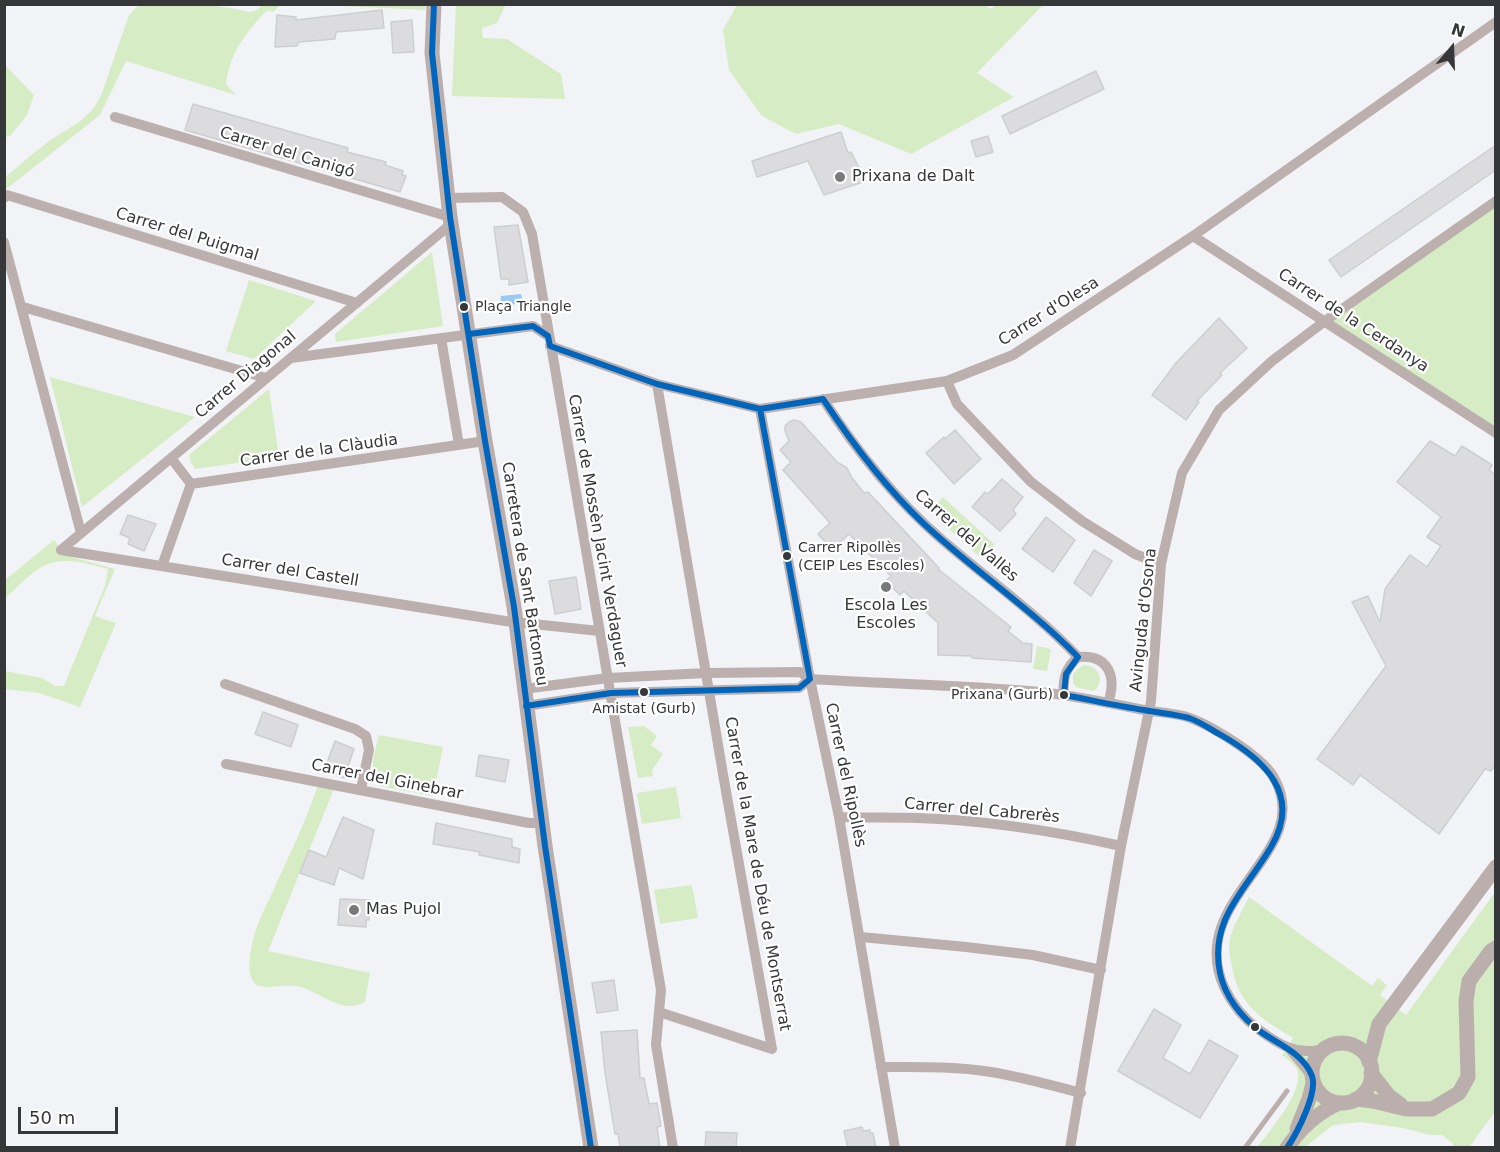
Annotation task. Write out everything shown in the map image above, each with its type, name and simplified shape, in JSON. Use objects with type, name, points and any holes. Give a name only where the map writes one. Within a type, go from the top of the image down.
[{"type":"street","name":"Carretera de Sant Bartomeu","points":[[434,4],[432,53],[451,221],[515,623],[542,823],[591,1148]]},
{"type":"street","name":"Carrer d'Olesa","points":[[291,358],[533,326],[549,341],[657,384],[759,409],[946,381],[1013,355],[1193,236],[1496,22]]},
{"type":"street","name":"Carrer del Canigó","points":[[115,117],[451,221]]},
{"type":"street","name":"Carrer del Puigmal","points":[[6,196],[357,303]]},
{"type":"street","name":"Carrer de Mossèn Jacint Verdaguer","points":[[449,198],[502,197],[523,212],[532,234],[598,632],[611,693],[661,990],[656,1045],[673,1148]]},
{"type":"street","name":"Avinguda d'Osona","points":[[1071,1148],[1121,846],[1149,711],[1161,564],[1182,473],[1219,410],[1272,361],[1496,201]]},
{"type":"street","name":"Carrer Diagonal","points":[[61,550],[357,303],[451,221]]},
{"type":"street","name":"Carrer de la Cerdanya","points":[[1193,236],[1496,433]]},
{"type":"street","points":[[4,242],[81,533]]},
{"type":"street","points":[[23,307],[267,378]]},
{"type":"street","points":[[441,338],[459,445]]},
{"type":"street","points":[[946,381],[957,405],[1032,482],[1082,521],[1135,554],[1161,564]]},
{"type":"street","name":"Carrer de la Mare de Déu de Montserrat","points":[[657,384],[772,1049],[659,1012]]},
{"type":"street","name":"Carrer del Vallès","points":[[823,399],[851,442],[907,505],[940,538],[1056,633],[1078,657]]},
{"type":"street","name":"Carrer del Ripollès","points":[[759,409],[810,679],[839,817],[896,1148]]},
{"type":"street","name":"Carrer de la Clàudia","points":[[191,484],[485,441]]},
{"type":"street","points":[[162,566],[191,484],[171,458]]},
{"type":"street","name":"Carrer del Castell","points":[[61,550],[515,623],[598,632]]},
{"type":"street","points":[[1064,695],[1063,678],[1066,670],[1078,657],[1090,656],[1098,659],[1109,671],[1112,684],[1108,703]]},
{"type":"street","points":[[524,689],[608,678],[706,673],[800,672],[810,679],[1064,695],[1186,717],[1234,742],[1263,763],[1280,790],[1282,817],[1278,834],[1227,911],[1218,940],[1217,956],[1220,977],[1235,1007],[1249,1023],[1287,1047],[1303,1052],[1324,1049],[1359,1038],[1379,1024],[1496,867]]},
{"type":"street","points":[[526,706],[611,693],[799,688],[810,679]]},
{"type":"street","points":[[225,684],[355,729],[366,736],[369,750],[361,789]]},
{"type":"street","name":"Carrer del Ginebrar","points":[[226,764],[529,823],[542,823]]},
{"type":"street","name":"Carrer del Cabrerès","points":[[839,817],[918,818],[1001,825],[1066,834],[1121,846]]},
{"type":"street","points":[[861,938],[1033,955],[1101,970]]},
{"type":"street","points":[[1290,1143],[1322,1111],[1339,1103],[1356,1100],[1373,1101],[1406,1109],[1432,1109],[1459,1093],[1468,1077],[1466,1001],[1469,981],[1491,951],[1496,948]]},
{"type":"street","points":[[1356,1100],[1367,1088],[1379,1024]]},
{"type":"street","points":[[1344,1043],[1359,1049],[1389,1096],[1406,1109]]},
{"type":"street","points":[[1287,1047],[1323,1097],[1339,1103]]},
{"type":"street","points":[[1290,1143],[1309,1099],[1314,1061],[1324,1049]]},
{"type":"street","points":[[881,1067],[934,1067],[989,1072],[1081,1093]]},
{"type":"lane","points":[[1245,1148],[1287,1091]]},
{"type":"green space","points":[[426,4],[425,10],[322,5]]},
{"type":"green space","points":[[506,4],[497,23],[482,28],[483,38],[507,39],[561,74],[565,99],[452,96],[456,5]]},
{"type":"green space","points":[[985,4],[990,9],[997,5],[1043,5],[977,73],[1014,97],[911,154],[839,124],[796,134],[762,116],[729,70],[723,30],[737,5]]},
{"type":"green space","points":[[139,5],[212,5],[251,12],[259,9],[261,5],[280,5],[273,12],[268,10],[265,12],[245,36],[235,54],[226,84],[236,95],[126,61],[100,115],[5,190],[5,177],[42,146],[79,122],[92,110],[102,93],[129,15]]},
{"type":"green space","points":[[5,65],[34,95],[27,115],[10,136],[5,137]]},
{"type":"green space","points":[[1495,201],[1495,433],[1324,323]]},
{"type":"green space","points":[[432,252],[443,326],[336,342],[335,334]]},
{"type":"green space","points":[[249,280],[316,301],[254,359],[226,351]]},
{"type":"green space","points":[[50,377],[195,417],[82,507]]},
{"type":"green space","points":[[269,389],[279,457],[195,469],[189,455]]},
{"type":"green space","points":[[943,497],[995,545],[982,559],[929,511]]},
{"type":"green space","points":[[54,540],[65,555],[115,569],[95,616],[116,623],[80,707],[39,693],[5,689],[5,671],[42,678],[55,686],[64,686],[105,586],[108,569],[61,561],[41,567],[5,598],[5,580]]},
{"type":"green space","points":[[1037,646],[1051,649],[1047,671],[1033,669]]},
{"type":"green space","points":[[1085,665],[1094,668],[1099,675],[1099,683],[1094,691],[1076,687],[1073,683],[1073,674]]},
{"type":"green space","points":[[644,726],[657,736],[651,745],[663,754],[652,770],[653,776],[638,778],[628,727]]},
{"type":"green space","points":[[379,735],[443,747],[433,796],[380,786],[373,769]]},
{"type":"green space","points":[[318,785],[334,789],[268,951],[370,973],[365,1002],[357,1005],[340,1005],[301,987],[257,985],[251,975],[250,953],[253,938],[303,825]]},
{"type":"green space","points":[[676,787],[681,818],[642,824],[637,793]]},
{"type":"green space","points":[[692,885],[698,918],[660,924],[654,890]]},
{"type":"green space","points":[[1495,892],[1495,1112],[1469,1147],[1453,1147],[1453,1144],[1442,1135],[1430,1135],[1403,1128],[1360,1122],[1333,1125],[1305,1147],[1257,1147],[1290,1101],[1298,1081],[1298,1072],[1294,1065],[1282,1055],[1293,1038],[1271,1024],[1246,1002],[1235,980],[1229,946],[1230,939],[1249,897],[1372,986],[1378,978],[1387,985],[1380,995],[1406,1015]]},
{"type":"water","points":[[521,294],[523,303],[503,306],[500,302],[501,296]]},
{"type":"building","points":[[382,10],[384,28],[336,32],[335,39],[299,42],[297,46],[275,47],[277,15],[296,17],[296,20]]},
{"type":"building","points":[[412,20],[414,52],[393,53],[391,22]]},
{"type":"building","points":[[1096,71],[1104,89],[1010,134],[1002,116]]},
{"type":"building","points":[[193,104],[348,148],[347,152],[386,162],[385,165],[403,171],[402,175],[406,176],[400,192],[185,130]]},
{"type":"building","points":[[841,132],[848,153],[851,152],[866,181],[824,195],[808,161],[757,177],[752,161]]},
{"type":"building","points":[[988,136],[993,152],[976,157],[971,141]]},
{"type":"building","points":[[1496,145],[1496,170],[1341,277],[1329,260]]},
{"type":"building","points":[[518,225],[528,282],[509,285],[509,279],[501,279],[494,227]]},
{"type":"building","points":[[1219,318],[1247,348],[1220,373],[1222,375],[1197,401],[1199,402],[1186,420],[1152,395],[1176,363]]},
{"type":"building","points":[[794,420],[801,422],[837,462],[847,468],[864,493],[868,492],[938,569],[1011,627],[1008,631],[1023,643],[1032,644],[1031,662],[938,655],[938,623],[904,591],[900,595],[886,581],[891,576],[849,534],[832,550],[818,534],[830,523],[783,470],[791,462],[780,450],[789,441],[785,426]]},
{"type":"building","points":[[955,430],[981,459],[954,484],[926,453]]},
{"type":"building","points":[[1430,441],[1455,456],[1462,446],[1492,465],[1489,470],[1496,475],[1496,764],[1491,771],[1485,769],[1439,834],[1360,775],[1353,785],[1317,759],[1386,666],[1352,602],[1368,596],[1380,622],[1385,589],[1410,555],[1427,567],[1441,546],[1427,537],[1441,517],[1397,482]]},
{"type":"building","points":[[1002,479],[1023,497],[1013,510],[1016,514],[1000,531],[972,507],[985,492],[988,494]]},
{"type":"building","points":[[128,515],[156,524],[144,551],[128,544],[130,538],[120,534]]},
{"type":"building","points":[[1046,517],[1075,540],[1053,572],[1022,549]]},
{"type":"building","points":[[1094,550],[1112,561],[1091,596],[1074,583]]},
{"type":"building","points":[[576,577],[581,609],[555,614],[549,581]]},
{"type":"building","points":[[263,712],[298,725],[291,747],[255,734]]},
{"type":"building","points":[[335,741],[354,749],[344,778],[324,771]]},
{"type":"building","points":[[479,755],[509,760],[505,782],[476,776]]},
{"type":"building","points":[[343,817],[374,830],[363,879],[339,868],[334,885],[300,873],[309,850],[326,857]]},
{"type":"building","points":[[436,823],[512,839],[512,847],[520,849],[519,863],[479,855],[480,852],[433,844]]},
{"type":"building","name":"Mas Pujol","points":[[340,899],[370,900],[369,920],[366,920],[366,927],[338,925]]},
{"type":"building","points":[[614,980],[618,1010],[597,1013],[592,983]]},
{"type":"building","points":[[1154,1009],[1181,1025],[1163,1058],[1190,1074],[1209,1040],[1238,1056],[1200,1118],[1118,1071]]},
{"type":"building","points":[[637,1030],[640,1078],[644,1078],[649,1104],[657,1103],[661,1126],[657,1127],[660,1148],[620,1148],[618,1134],[615,1134],[601,1032]]},
{"type":"building","points":[[862,1127],[863,1131],[870,1130],[870,1133],[873,1133],[876,1148],[848,1148],[844,1131]]},
{"type":"building","points":[[706,1132],[737,1133],[736,1148],[705,1148]]},
{"type":"transit line","points":[[434,4],[432,53],[450,217],[514,607],[545,846],[591,1148]]},
{"type":"transit line","points":[[469,334],[533,326],[548,336],[550,346],[657,384],[760,409],[823,399],[869,464],[909,509],[942,540],[1041,622],[1078,657],[1066,674],[1064,695],[1189,718],[1252,756],[1274,781],[1280,795],[1282,811],[1280,828],[1271,847],[1232,906],[1220,937],[1218,954],[1222,982],[1241,1014],[1261,1032],[1297,1056],[1312,1076],[1312,1092],[1309,1102],[1301,1123],[1287,1148]]},
{"type":"transit line","points":[[526,706],[611,693],[799,688],[810,679],[760,409]]},
{"type":"place","name":"Prixana de Dalt","points":[[840,177]]},
{"type":"place","name":"Plaça Triangle","points":[[464,307]]},
{"type":"place","name":"Carrer Ripollès (CEIP Les Escoles)","points":[[787,556]]},
{"type":"place","name":"Escola Les Escoles","points":[[886,587]]},
{"type":"place","name":"Amistat (Gurb)","points":[[644,692]]},
{"type":"place","name":"Prixana (Gurb)","points":[[1064,695]]},
{"type":"place","name":"Mas Pujol","points":[[354,910]]}]
